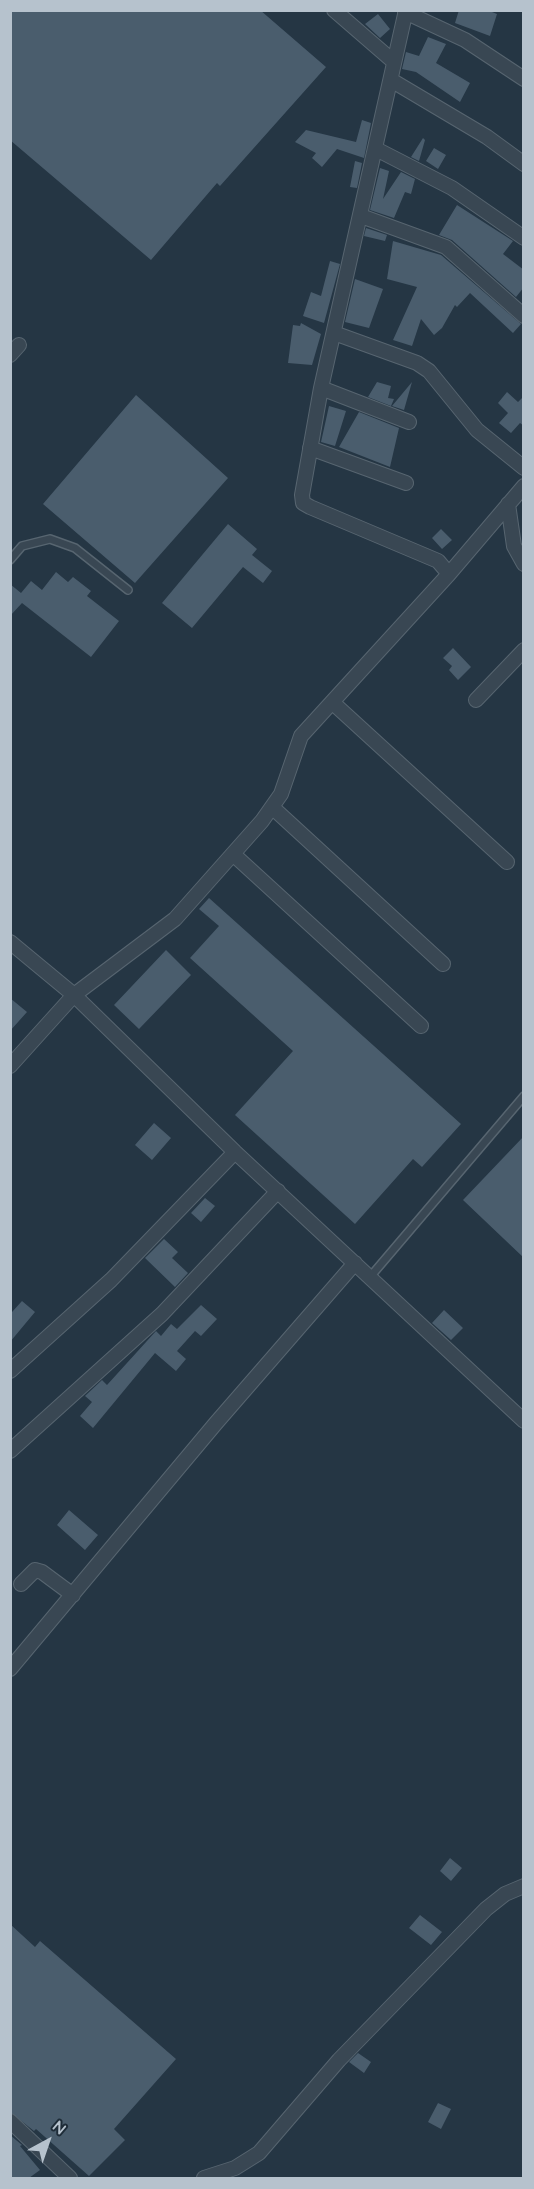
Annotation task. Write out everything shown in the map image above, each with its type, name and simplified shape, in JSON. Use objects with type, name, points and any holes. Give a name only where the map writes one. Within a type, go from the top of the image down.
[{"type":"street","points":[[334,10],[394,62]]},
{"type":"street","points":[[449,574],[438,561],[303,503],[302,495],[321,388],[406,11],[465,40],[524,80]]},
{"type":"street","points":[[391,80],[487,136],[524,164]]},
{"type":"street","points":[[376,149],[452,188],[524,238]]},
{"type":"street","points":[[361,216],[446,247],[524,316]]},
{"type":"street","points":[[334,333],[417,363],[429,372],[477,430],[524,468]]},
{"type":"street","points":[[321,388],[409,422]]},
{"type":"street","points":[[310,448],[406,483]]},
{"type":"street","points":[[10,1066],[74,995],[176,919],[272,807],[283,789],[299,739],[449,574],[524,486]]},
{"type":"street","points":[[508,504],[514,546],[524,564]]},
{"type":"street","points":[[476,700],[524,650]]},
{"type":"street","points":[[332,702],[507,862]]},
{"type":"street","points":[[272,807],[443,964]]},
{"type":"street","points":[[233,854],[421,1026]]},
{"type":"street","points":[[10,942],[74,995],[235,1152],[524,1421]]},
{"type":"street","points":[[10,1371],[111,1280],[235,1152]]},
{"type":"street","points":[[10,1451],[162,1314],[278,1191]]},
{"type":"street","points":[[10,1670],[216,1423],[355,1263]]},
{"type":"street","points":[[21,1584],[35,1570],[42,1572],[73,1595]]},
{"type":"street","points":[[205,2178],[232,2173],[258,2153],[339,2060],[486,1909],[505,1894],[524,1886]]},
{"type":"street","points":[[10,2121],[70,2178]]},
{"type":"lane","points":[[10,560],[22,546],[50,539],[75,548],[128,590]]},
{"type":"lane","points":[[370,1277],[524,1096]]},
{"type":"building","points":[[10,10],[260,10],[326,67],[220,186],[217,183],[151,260],[10,140]]},
{"type":"building","points":[[459,10],[487,10],[497,14],[490,36],[455,23]]},
{"type":"building","points":[[378,14],[390,29],[380,38],[365,24]]},
{"type":"building","points":[[428,37],[446,44],[436,63],[470,83],[460,102],[416,72],[402,69],[406,52],[419,56]]},
{"type":"building","points":[[362,120],[371,123],[364,158],[337,149],[322,167],[312,158],[316,153],[295,142],[306,130],[356,142]]},
{"type":"building","points":[[423,138],[425,140],[419,161],[411,157]]},
{"type":"building","points":[[434,148],[446,155],[438,169],[426,161]]},
{"type":"building","points":[[355,161],[362,163],[357,188],[350,187]]},
{"type":"building","points":[[380,168],[389,171],[383,199],[401,172],[415,179],[411,194],[405,192],[394,218],[370,210]]},
{"type":"building","points":[[457,205],[513,241],[503,254],[524,270],[524,287],[516,297],[452,240],[439,235]]},
{"type":"building","points":[[366,228],[387,235],[385,241],[364,236]]},
{"type":"building","points":[[393,241],[441,255],[521,324],[513,333],[470,293],[457,307],[455,305],[442,328],[434,335],[421,319],[412,346],[393,340],[417,287],[387,279]]},
{"type":"building","points":[[330,261],[340,264],[324,323],[303,316],[311,292],[321,296]]},
{"type":"building","points":[[355,279],[383,289],[369,328],[345,322]]},
{"type":"building","points":[[301,323],[321,334],[312,365],[288,363],[293,325],[300,326]]},
{"type":"building","points":[[377,382],[391,386],[388,398],[394,399],[391,406],[368,397]]},
{"type":"building","points":[[412,382],[404,410],[392,406]]},
{"type":"building","points":[[507,392],[518,402],[524,396],[524,426],[520,423],[511,433],[499,423],[508,413],[498,403]]},
{"type":"building","points":[[136,395],[228,478],[135,583],[43,504]]},
{"type":"building","points":[[329,406],[346,411],[335,446],[321,442]]},
{"type":"building","points":[[359,412],[399,428],[390,467],[339,447]]},
{"type":"building","points":[[228,524],[257,549],[252,555],[272,571],[263,583],[243,567],[192,628],[162,603]]},
{"type":"building","points":[[441,529],[452,540],[442,549],[432,538]]},
{"type":"building","points":[[56,572],[68,582],[73,577],[91,591],[87,596],[119,621],[91,657],[22,603],[10,616],[10,584],[21,593],[31,581],[42,590]]},
{"type":"building","points":[[453,648],[471,667],[458,680],[449,670],[452,666],[443,658]]},
{"type":"building","points":[[209,898],[461,1124],[422,1167],[413,1159],[355,1224],[235,1115],[293,1051],[190,958],[219,926],[199,909]]},
{"type":"building","points":[[166,950],[191,975],[139,1029],[114,1005]]},
{"type":"building","points":[[10,998],[27,1012],[10,1031]]},
{"type":"building","points":[[154,1123],[171,1138],[152,1160],[135,1145]]},
{"type":"building","points":[[524,1136],[524,1258],[463,1200]]},
{"type":"building","points":[[205,1198],[215,1206],[201,1222],[191,1213]]},
{"type":"building","points":[[164,1239],[178,1252],[172,1258],[188,1273],[175,1287],[145,1258]]},
{"type":"building","points":[[22,1301],[35,1312],[10,1342],[10,1310],[12,1312]]},
{"type":"building","points":[[201,1305],[217,1319],[201,1336],[195,1331],[177,1351],[186,1359],[176,1371],[155,1353],[93,1428],[80,1416],[92,1402],[85,1396],[102,1380],[107,1385],[156,1331],[161,1336],[171,1324],[177,1329]]},
{"type":"building","points":[[444,1310],[463,1328],[451,1340],[432,1323]]},
{"type":"building","points":[[69,1510],[98,1535],[85,1550],[57,1525]]},
{"type":"building","points":[[450,1858],[462,1868],[451,1881],[440,1871]]},
{"type":"building","points":[[420,1915],[442,1932],[431,1945],[409,1928]]},
{"type":"building","points":[[10,1924],[35,1947],[40,1941],[176,2059],[114,2129],[125,2140],[89,2176],[36,2129],[34,2131],[10,2112]]},
{"type":"building","points":[[358,2053],[371,2062],[364,2073],[349,2062]]},
{"type":"building","points":[[438,2103],[451,2109],[441,2129],[428,2122]]},
{"type":"building","points":[[10,2135],[22,2145],[20,2146],[40,2170],[29,2178],[10,2178]]}]
